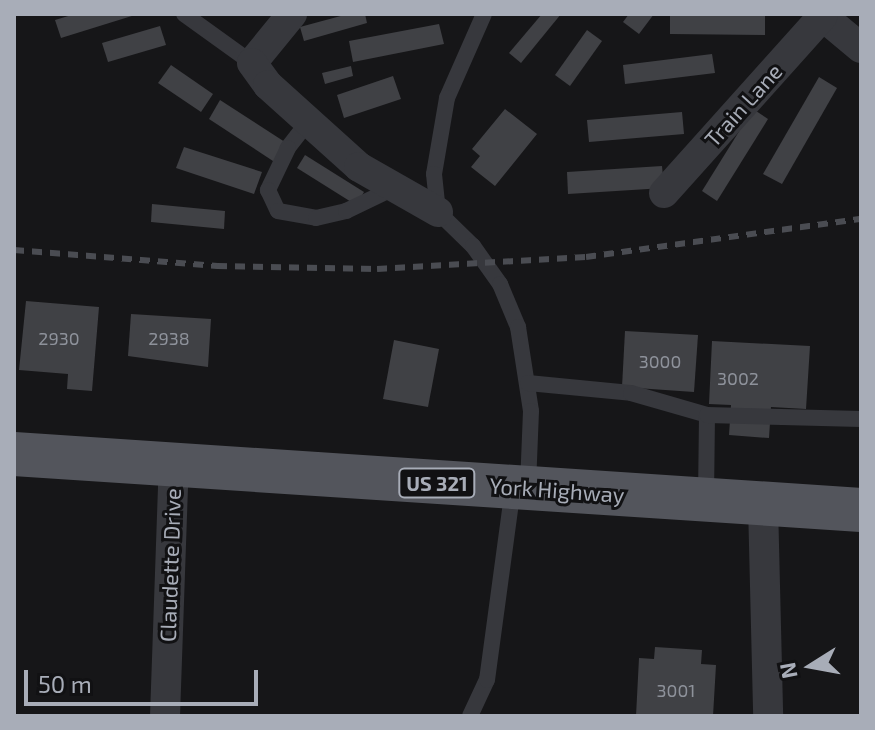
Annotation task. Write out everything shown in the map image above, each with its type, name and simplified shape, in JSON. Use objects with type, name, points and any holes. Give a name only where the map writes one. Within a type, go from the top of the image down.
[{"type":"main road","name":"York Highway","points":[[14,454],[861,510]]},
{"type":"street","points":[[292,14],[252,63],[308,122],[359,167],[438,212]]},
{"type":"street","points":[[821,15],[861,48]]},
{"type":"street","name":"Train Lane","points":[[664,193],[821,15]]},
{"type":"street","name":"Claudette Drive","points":[[165,716],[174,463]]},
{"type":"street","points":[[861,502],[861,510]]},
{"type":"street","points":[[763,504],[768,716]]},
{"type":"lane","points":[[184,14],[252,63]]},
{"type":"lane","points":[[470,716],[487,680],[520,488],[528,383],[518,327],[500,284],[473,246],[438,212],[437,131],[484,14]]},
{"type":"lane","points":[[308,122],[288,148],[268,190],[278,211],[316,218],[346,211],[394,188]]},
{"type":"lane","points":[[528,383],[631,393],[707,415],[861,419]]},
{"type":"lane","points":[[706,500],[707,415]]},
{"type":"building","points":[[75,14],[135,15],[61,38],[55,20]]},
{"type":"building","points":[[348,14],[365,14],[367,23],[304,41],[300,27]]},
{"type":"building","points":[[542,14],[561,14],[521,63],[509,53]]},
{"type":"building","points":[[629,14],[654,14],[639,34],[623,22]]},
{"type":"building","points":[[670,14],[765,14],[765,35],[670,34]]},
{"type":"building","points":[[439,24],[444,44],[353,62],[349,41]]},
{"type":"building","points":[[160,26],[166,45],[108,62],[102,43]]},
{"type":"building","points":[[587,30],[602,41],[570,86],[555,75]]},
{"type":"building","points":[[712,54],[715,73],[625,84],[623,65]]},
{"type":"building","points":[[171,65],[213,94],[201,112],[158,83]]},
{"type":"building","points":[[351,66],[353,76],[325,84],[322,73]]},
{"type":"building","points":[[393,76],[401,99],[344,118],[337,95]]},
{"type":"building","points":[[819,77],[837,88],[782,184],[763,174]]},
{"type":"building","points":[[220,100],[288,144],[276,163],[209,119]]},
{"type":"building","points":[[505,109],[537,134],[495,186],[471,167],[480,156],[472,149]]},
{"type":"building","points":[[753,109],[768,119],[717,201],[702,191]]},
{"type":"building","points":[[682,112],[684,134],[589,142],[587,120]]},
{"type":"building","points":[[184,147],[262,172],[254,194],[176,168]]},
{"type":"building","points":[[305,155],[364,192],[356,205],[297,168]]},
{"type":"building","points":[[662,166],[664,188],[568,194],[567,172]]},
{"type":"building","points":[[152,204],[225,211],[224,229],[151,222]]},
{"type":"building","points":[[26,301],[99,307],[92,391],[67,389],[68,374],[19,370]]},
{"type":"building","points":[[131,314],[211,319],[208,367],[128,356]]},
{"type":"building","points":[[625,331],[698,335],[694,392],[622,387]]},
{"type":"building","points":[[394,340],[439,349],[428,407],[383,399]]},
{"type":"building","points":[[712,341],[810,346],[806,409],[771,407],[769,438],[729,435],[731,405],[709,404]]},
{"type":"building","points":[[655,647],[702,650],[701,664],[716,665],[713,716],[636,716],[639,658],[654,659]]},
{"type":"railway","points":[[14,250],[217,266],[377,269],[586,257],[861,219]]}]
